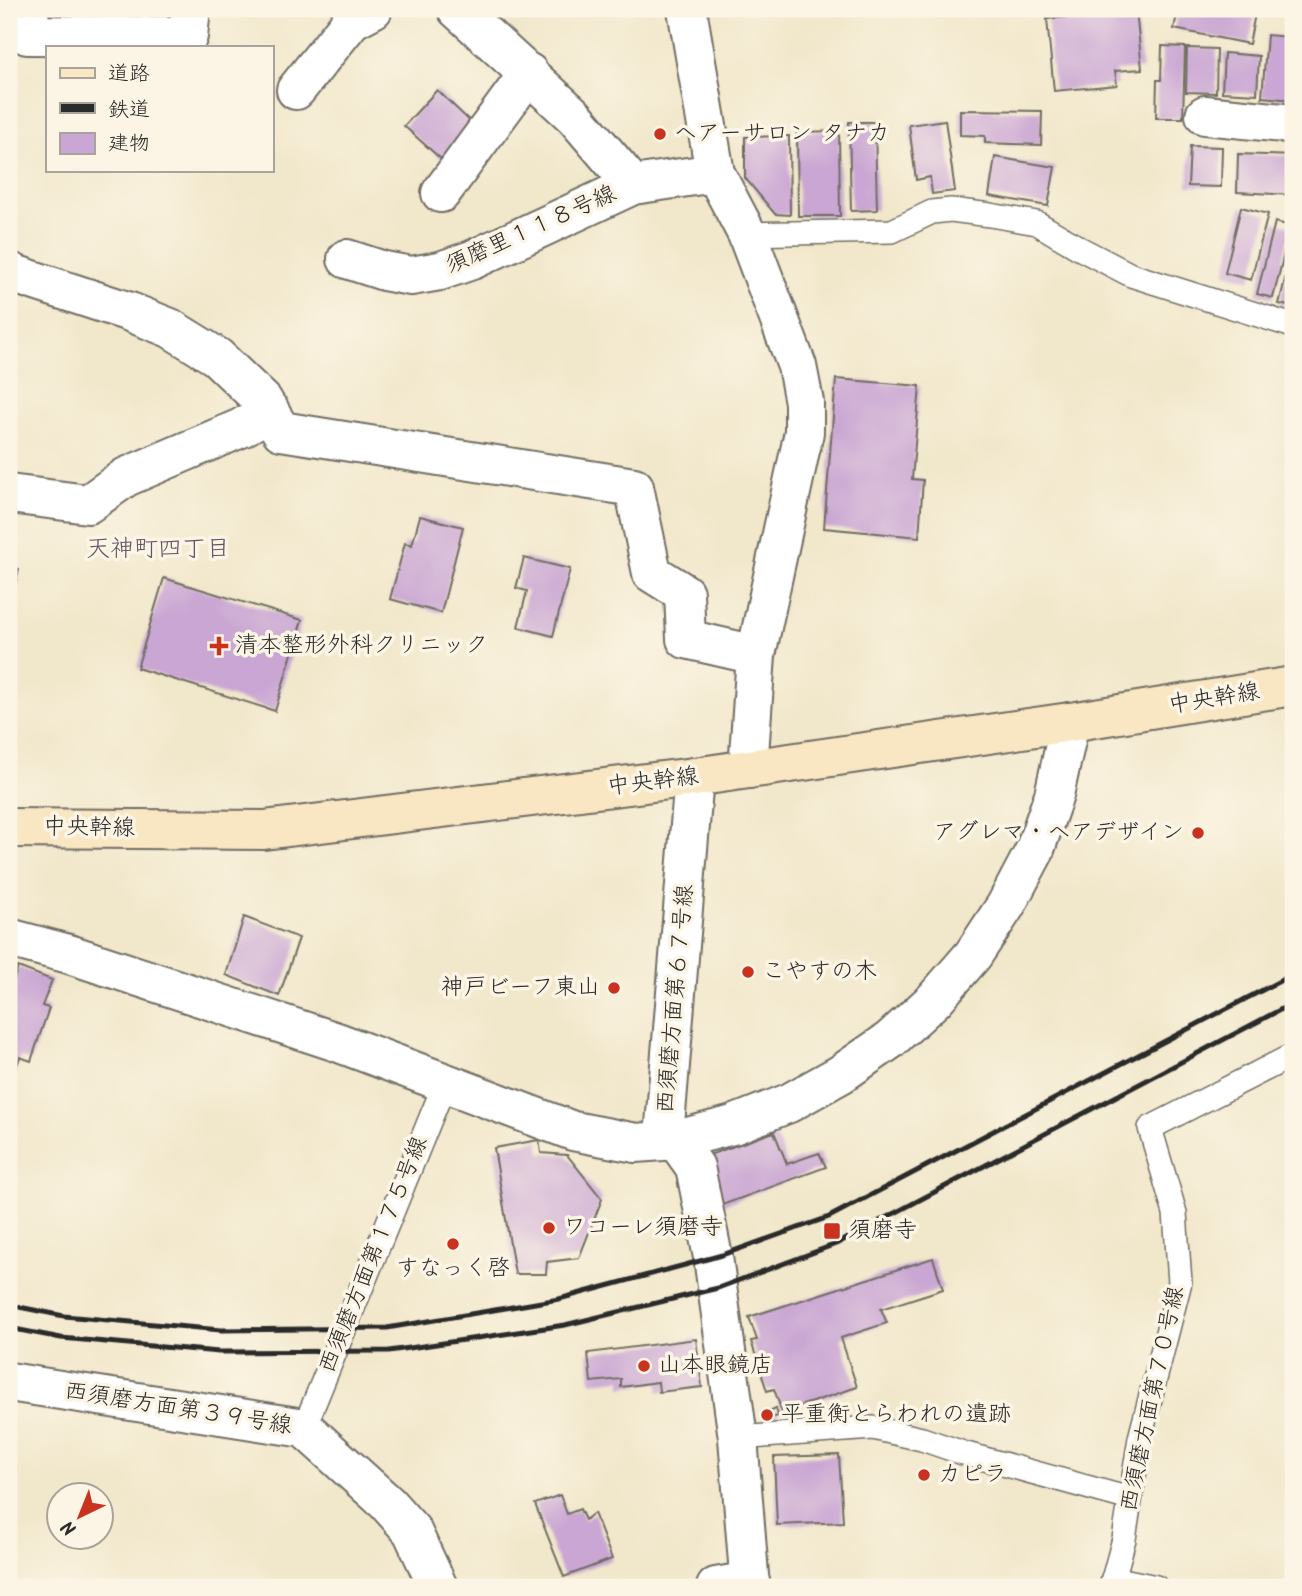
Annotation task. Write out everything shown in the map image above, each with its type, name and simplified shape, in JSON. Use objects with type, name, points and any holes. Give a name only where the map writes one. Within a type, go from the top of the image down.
[{"type":"street","points":[[22,28],[188,36],[191,9]]},
{"type":"street","points":[[296,90],[352,20],[373,9]]},
{"type":"street","points":[[457,9],[574,117],[633,185]]},
{"type":"street","points":[[687,9],[715,173],[747,234],[797,366],[804,402],[804,432],[756,655],[748,769]]},
{"type":"street","points":[[441,193],[529,73]]},
{"type":"street","points":[[1205,115],[1293,124]]},
{"type":"street","name":"須磨里１１８号線","points":[[347,259],[411,276],[440,271],[472,260],[633,185],[715,173]]},
{"type":"street","points":[[9,271],[170,328],[217,357],[263,401],[281,431],[634,487],[652,573],[684,593],[685,639],[756,655]]},
{"type":"street","points":[[9,494],[88,504],[126,477],[241,428],[270,411]]},
{"type":"street","name":"中央幹線","points":[[9,828],[264,830],[694,777],[1293,686]]},
{"type":"street","points":[[9,938],[69,954],[337,1042],[573,1131],[636,1143],[676,1140],[733,1125],[789,1103],[841,1074],[890,1040],[934,1000],[973,954],[1006,905],[1034,852],[1054,795],[1070,722]]},
{"type":"street","name":"西須磨方面第６７号線","points":[[694,777],[666,1125],[695,1167],[713,1257],[738,1438],[739,1585]]},
{"type":"street","name":"西須磨方面第３９号線","points":[[9,1382],[304,1429],[387,1503],[412,1531],[438,1587]]},
{"type":"lane","points":[[747,234],[892,231],[932,212],[990,215],[1037,223],[1130,275],[1293,326]]},
{"type":"lane","name":"西須磨方面第７０号線","points":[[1112,1582],[1124,1539],[1140,1438],[1180,1282],[1175,1213],[1150,1128],[1293,1055]]},
{"type":"lane","name":"西須磨方面第１７５号線","points":[[304,1429],[445,1083]]},
{"type":"lane","points":[[738,1438],[873,1428],[922,1439],[962,1453],[1129,1499]]},
{"type":"lane","points":[[1112,1582],[1156,1587]]},
{"type":"building","points":[[1178,9],[1256,9],[1249,44],[1174,29]]},
{"type":"building","points":[[1136,10],[1142,69],[1115,71],[1117,85],[1054,91],[1047,19]]},
{"type":"building","points":[[1290,27],[1293,27],[1293,100],[1262,97],[1267,35],[1289,37]]},
{"type":"building","points":[[1162,46],[1185,47],[1183,118],[1156,118],[1157,80],[1161,80]]},
{"type":"building","points":[[1187,48],[1217,49],[1216,93],[1186,92]]},
{"type":"building","points":[[1224,53],[1259,56],[1257,94],[1222,92]]},
{"type":"building","points":[[437,90],[473,124],[441,159],[404,126]]},
{"type":"building","points":[[960,110],[1042,111],[1041,145],[985,143],[985,136],[960,135]]},
{"type":"building","points":[[945,120],[955,191],[932,194],[930,177],[916,180],[909,125]]},
{"type":"building","points":[[849,122],[875,122],[877,210],[851,211]]},
{"type":"building","points":[[839,131],[840,216],[798,216],[797,132]]},
{"type":"building","points":[[789,136],[790,215],[775,214],[745,178],[745,137]]},
{"type":"building","points":[[1190,146],[1222,147],[1221,187],[1188,186]]},
{"type":"building","points":[[1238,154],[1293,156],[1293,195],[1237,192]]},
{"type":"building","points":[[995,157],[1055,167],[1048,206],[989,196]]},
{"type":"building","points":[[1241,207],[1268,214],[1251,280],[1225,273]]},
{"type":"building","points":[[1275,222],[1291,226],[1273,298],[1257,294]]},
{"type":"building","points":[[1293,251],[1293,307],[1279,304]]},
{"type":"building","points":[[836,379],[920,386],[912,479],[923,480],[919,537],[824,528]]},
{"type":"building","points":[[420,516],[463,527],[441,613],[390,599],[405,543],[412,545]]},
{"type":"building","points":[[524,558],[570,569],[553,636],[518,627],[527,591],[516,588]]},
{"type":"building","points":[[9,567],[19,569],[10,607],[9,606]]},
{"type":"building","points":[[164,578],[302,620],[275,711],[137,668]]},
{"type":"building","points":[[244,917],[299,938],[279,996],[226,975]]},
{"type":"building","points":[[18,967],[52,980],[42,1006],[49,1008],[31,1061],[20,1057],[15,1071],[9,1069],[9,994]]},
{"type":"building","points":[[774,1132],[787,1164],[819,1153],[826,1167],[722,1205],[706,1156]]},
{"type":"building","name":"ワコーレ須磨寺","points":[[539,1140],[541,1153],[567,1155],[602,1199],[579,1258],[547,1262],[546,1274],[515,1274],[494,1148]]},
{"type":"building","points":[[933,1258],[943,1289],[881,1309],[887,1323],[841,1338],[857,1387],[782,1412],[774,1389],[767,1391],[751,1341],[757,1340],[749,1317]]},
{"type":"building","name":"山本眼鏡店","points":[[696,1339],[702,1387],[659,1392],[658,1382],[621,1387],[621,1379],[591,1382],[588,1353]]},
{"type":"building","points":[[776,1408],[778,1416],[771,1418],[769,1411]]},
{"type":"building","points":[[839,1455],[843,1522],[777,1525],[774,1457]]},
{"type":"building","points":[[560,1495],[567,1514],[580,1509],[585,1520],[594,1513],[612,1559],[564,1577],[535,1504]]},
{"type":"railway","points":[[9,1305],[64,1316],[221,1330],[387,1328],[559,1299],[722,1255],[829,1217],[1293,974]]},
{"type":"railway","points":[[9,1328],[61,1338],[219,1352],[389,1351],[565,1325],[718,1288],[836,1244],[1293,1003]]},
{"type":"place","name":"ヘアーサロン タナカ","points":[[660,134]]},
{"type":"place","name":"清本整形外科クリニック","points":[[219,646]]},
{"type":"place","name":"アグレマ・ヘアデザイン","points":[[1198,833]]},
{"type":"place","name":"こやすの木","points":[[748,972]]},
{"type":"place","name":"神戸ビーフ東山","points":[[614,988]]},
{"type":"place","name":"ワコーレ須磨寺","points":[[549,1228]]},
{"type":"place","name":"須磨寺","points":[[832,1231]]},
{"type":"place","name":"すなっく啓","points":[[453,1244]]},
{"type":"place","name":"山本眼鏡店","points":[[644,1366]]},
{"type":"place","name":"平重衡とらわれの遺跡","points":[[767,1415]]},
{"type":"place","name":"カピラ","points":[[924,1475]]},
{"type":"district","name":"天神町四丁目","points":[[158,549]]}]
